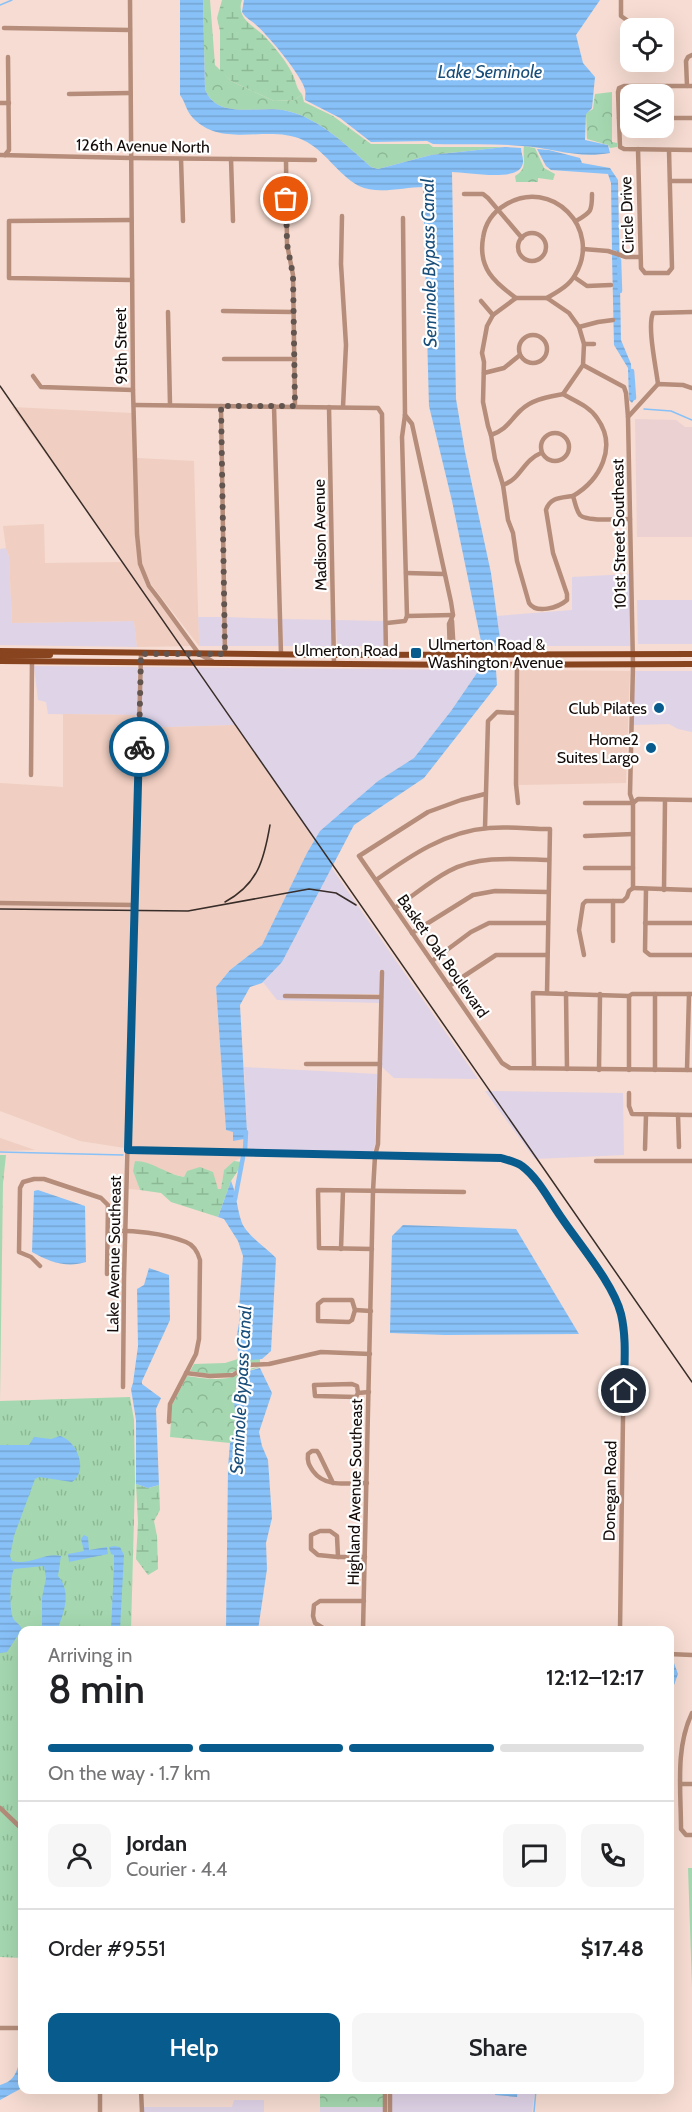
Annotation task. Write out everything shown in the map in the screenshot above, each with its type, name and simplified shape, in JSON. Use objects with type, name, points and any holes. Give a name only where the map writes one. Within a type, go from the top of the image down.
[{"type":"main road","name":"Ulmerton Road","points":[[0,651],[335,655],[692,654]]},
{"type":"main road","points":[[0,656],[47,656],[52,652]]},
{"type":"main road","name":"Ulmerton Road","points":[[0,661],[692,664]]},
{"type":"street","name":"95th Street","points":[[130,0],[133,390],[140,564],[149,586],[199,654],[217,663]]},
{"type":"street","points":[[621,0],[621,16],[623,18]]},
{"type":"street","points":[[4,28],[130,30]]},
{"type":"street","points":[[692,55],[686,61],[689,86],[624,86],[619,88],[620,147],[624,149],[692,150]]},
{"type":"street","points":[[3,155],[9,150],[8,57]]},
{"type":"street","points":[[69,94],[130,93]]},
{"type":"street","points":[[0,103],[9,103]]},
{"type":"street","points":[[674,118],[692,118]]},
{"type":"street","name":"Circle Drive","points":[[638,149],[640,257],[641,268],[645,273],[669,273],[672,268],[669,150]]},
{"type":"street","name":"126th Avenue North","points":[[3,155],[315,160]]},
{"type":"street","points":[[182,159],[183,221]]},
{"type":"street","points":[[231,159],[233,221]]},
{"type":"street","points":[[286,160],[287,239],[293,275],[295,406]]},
{"type":"street","points":[[670,181],[692,181]]},
{"type":"street","points":[[464,194],[483,194],[522,238]]},
{"type":"street","points":[[576,221],[589,213],[592,207],[592,194]]},
{"type":"street","points":[[491,435],[507,427],[528,404],[538,399],[562,394],[588,409],[597,418],[605,440],[606,453],[599,474],[583,490],[573,496],[555,499],[548,503],[546,510],[553,553],[567,594],[564,604],[538,610],[532,608],[529,603],[517,561],[503,485],[483,402],[482,353],[487,326],[493,315],[516,298],[547,298],[564,287],[574,277],[583,249],[580,228],[576,221],[562,206],[538,197],[518,199],[498,209],[486,226],[483,236],[481,249],[484,262],[494,281],[516,298]]},
{"type":"street","points":[[342,216],[341,264],[345,338],[343,407]]},
{"type":"street","points":[[387,623],[405,621],[407,616],[402,436],[405,415],[403,218]]},
{"type":"street","points":[[131,220],[9,221],[9,278],[132,280]]},
{"type":"street","points":[[535,233],[544,240],[547,246],[546,253],[534,262],[527,261],[519,251],[522,238],[535,233]]},
{"type":"street","points":[[583,249],[626,257],[640,257]]},
{"type":"street","points":[[574,277],[587,286],[611,285]]},
{"type":"street","points":[[547,298],[569,313],[579,327],[584,344],[583,364],[562,394]]},
{"type":"street","points":[[482,301],[493,315]]},
{"type":"street","points":[[223,311],[294,312]]},
{"type":"street","points":[[168,312],[170,405]]},
{"type":"street","points":[[628,417],[658,384],[651,333],[653,313],[692,312]]},
{"type":"street","points":[[579,327],[613,321]]},
{"type":"street","points":[[528,335],[540,336],[547,346],[545,357],[540,361],[529,363],[520,355],[520,343],[528,335]]},
{"type":"street","points":[[584,344],[594,344]]},
{"type":"street","points":[[484,373],[504,368],[520,355]]},
{"type":"street","points":[[224,358],[295,359]]},
{"type":"street","name":"101st Street Southeast","points":[[583,364],[624,387],[626,393],[633,654],[630,794],[633,803],[633,888]]},
{"type":"street","points":[[33,376],[41,387],[133,390]]},
{"type":"street","points":[[658,384],[683,385],[692,388]]},
{"type":"street","points":[[134,405],[377,408],[382,414],[386,655]]},
{"type":"street","points":[[221,406],[225,654]]},
{"type":"street","points":[[274,406],[281,654]]},
{"type":"street","name":"Madison Avenue","points":[[329,406],[334,664]]},
{"type":"street","points":[[405,415],[412,424],[444,574],[452,618],[452,655]]},
{"type":"street","points":[[552,433],[564,436],[568,441],[568,454],[564,459],[551,462],[542,453],[540,447],[542,441],[552,433]]},
{"type":"street","points":[[503,485],[513,482],[531,458],[542,453]]},
{"type":"street","points":[[573,496],[578,511],[584,518],[630,519]]},
{"type":"street","points":[[406,573],[444,574]]},
{"type":"street","points":[[407,616],[452,618]]},
{"type":"street","name":"Lake Avenue Southeast","points":[[123,1387],[141,654]]},
{"type":"street","points":[[31,775],[32,661]]},
{"type":"street","points":[[517,665],[516,784],[518,803]]},
{"type":"street","points":[[484,828],[488,721],[497,712],[516,713]]},
{"type":"street","name":"Basket Oak Boulevard","points":[[485,794],[428,812],[359,856],[502,1063],[510,1068],[534,1068]]},
{"type":"street","points":[[664,890],[665,800]]},
{"type":"street","points":[[585,803],[692,800]]},
{"type":"street","points":[[376,880],[409,857],[440,841],[465,832],[484,828],[550,828],[547,993]]},
{"type":"street","points":[[585,836],[633,834]]},
{"type":"street","points":[[395,908],[450,870],[472,863],[490,859],[549,860]]},
{"type":"street","points":[[585,868],[633,868]]},
{"type":"street","points":[[585,956],[579,930],[583,904],[586,901],[623,901],[628,891],[633,888],[692,890]]},
{"type":"street","points":[[646,889],[645,951],[650,955],[692,955]]},
{"type":"street","points":[[412,933],[473,895],[495,891],[548,892]]},
{"type":"street","points":[[613,901],[613,940]]},
{"type":"street","points":[[0,903],[135,905]]},
{"type":"street","points":[[432,961],[471,932],[489,923],[548,924]]},
{"type":"street","points":[[645,923],[692,924]]},
{"type":"street","points":[[449,986],[496,955],[547,955]]},
{"type":"street","name":"Highland Avenue Southeast","points":[[364,1626],[373,1191],[378,1144],[382,972]]},
{"type":"street","points":[[533,993],[547,993],[629,996],[632,994],[690,994],[689,1070],[534,1068],[533,993]]},
{"type":"street","points":[[566,993],[567,1069]]},
{"type":"street","points":[[598,1070],[600,994]]},
{"type":"street","points":[[655,994],[655,1070]]},
{"type":"street","points":[[285,996],[381,997]]},
{"type":"street","points":[[629,996],[629,1070]]},
{"type":"street","points":[[306,1064],[380,1064]]},
{"type":"street","points":[[629,1093],[629,1106],[632,1114],[692,1115]]},
{"type":"street","points":[[645,1149],[646,1115]]},
{"type":"street","points":[[678,1115],[679,1147]]},
{"type":"street","name":"Donegan Road","points":[[128,1150],[501,1158],[521,1166],[536,1182],[610,1289],[620,1311],[624,1336],[620,1626]]},
{"type":"street","points":[[596,1161],[692,1161]]},
{"type":"street","points":[[40,1266],[31,1257],[19,1252],[20,1188],[22,1182],[44,1179],[101,1198],[108,1205],[107,1274]]},
{"type":"street","points":[[372,1249],[319,1248],[318,1190],[464,1192]]},
{"type":"street","points":[[341,1249],[343,1191]]},
{"type":"street","points":[[109,1231],[126,1230],[186,1242],[197,1252],[201,1273],[199,1339],[196,1354],[170,1404],[169,1422]]},
{"type":"street","points":[[324,1300],[352,1300],[355,1310],[349,1322],[318,1321],[318,1304],[324,1300]]},
{"type":"street","points":[[355,1310],[371,1311]]},
{"type":"street","points":[[186,1373],[210,1376],[233,1375],[248,1365],[269,1364],[321,1352],[370,1354]]},
{"type":"street","points":[[358,1393],[357,1386],[352,1384],[314,1385],[315,1396],[356,1397],[358,1393],[369,1392]]},
{"type":"street","points":[[333,1484],[319,1454],[312,1450],[307,1457],[317,1477],[333,1484],[366,1483]]},
{"type":"street","points":[[338,1557],[337,1536],[333,1532],[320,1531],[311,1535],[311,1549],[318,1556],[338,1557],[365,1557]]},
{"type":"street","points":[[320,1626],[315,1623],[313,1616],[314,1605],[320,1601],[364,1601]]},
{"type":"street","points":[[674,1654],[692,1655]]},
{"type":"street","points":[[692,1713],[682,1743],[681,1784],[681,1828],[686,1835],[692,1835]]},
{"type":"street","points":[[681,1784],[692,1784]]},
{"type":"street","points":[[0,1808],[18,1825]]},
{"type":"street","points":[[0,2028],[18,2028]]},
{"type":"street","points":[[100,2094],[100,2112]]},
{"type":"street","points":[[141,2094],[142,2112]]},
{"type":"street","points":[[385,2094],[385,2112]]},
{"type":"street","points":[[390,2094],[390,2112]]},
{"type":"shaded area","points":[[12,407],[132,413],[138,565],[148,587],[191,646],[137,647],[134,621],[12,623],[9,556],[3,526],[44,524],[45,563],[123,562]]},
{"type":"shaded area","points":[[635,419],[676,420],[685,427],[692,427],[692,537],[637,537]]},
{"type":"shaded area","points":[[137,458],[194,461],[199,646],[151,584],[142,564]]},
{"type":"shaded area","points":[[6,548],[9,556],[12,623],[134,621],[137,647],[0,645],[0,549]]},
{"type":"shaded area","points":[[629,574],[631,646],[501,646],[497,616],[572,610],[572,577]]},
{"type":"shaded area","points":[[637,600],[692,600],[692,644],[638,644]]},
{"type":"shaded area","points":[[198,617],[222,617],[223,646],[199,646]]},
{"type":"shaded area","points":[[226,617],[278,619],[279,646],[227,646]]},
{"type":"shaded area","points":[[282,619],[332,620],[333,646],[283,646]]},
{"type":"shaded area","points":[[336,620],[384,621],[384,646],[337,646]]},
{"type":"shaded area","points":[[34,666],[138,667],[137,729],[135,715],[48,714],[46,702],[38,700]]},
{"type":"shaded area","points":[[142,667],[479,670],[451,711],[414,758],[378,781],[321,831],[315,841],[235,725],[141,728]]},
{"type":"shaded area","points":[[519,670],[630,671],[626,783],[518,785]]},
{"type":"shaded area","points":[[635,671],[692,671],[692,732],[669,724],[633,725]]},
{"type":"shaded area","points":[[63,714],[135,715],[137,729],[133,903],[0,901],[0,783],[63,787]]},
{"type":"shaded area","points":[[235,725],[315,841],[262,945],[230,970],[216,987],[226,1130],[233,1131],[244,1139],[245,1137],[250,1152],[131,1148],[141,728]]},
{"type":"shaded area","points":[[331,867],[478,1079],[394,1078],[382,1067],[383,970],[379,970],[379,994],[289,994],[290,998],[379,999],[379,1003],[277,1000],[263,982],[282,962]]},
{"type":"shaded area","points":[[0,905],[133,907],[126,1176],[125,1148],[80,1141],[0,1111]]},
{"type":"shaded area","points":[[244,1067],[377,1074],[373,1154],[250,1152],[245,1137],[247,1132]]},
{"type":"shaded area","points":[[485,1091],[623,1093],[624,1155],[535,1159]]},
{"type":"shaded area","points":[[0,1138],[35,1150],[0,1151]]},
{"type":"shaded area","points":[[130,1153],[246,1156],[234,1161],[224,1170],[221,1190],[187,1171],[184,1177],[165,1172],[133,1171],[140,1190],[129,1189]]},
{"type":"shaded area","points":[[392,2094],[517,2096],[517,2094],[534,2094],[532,2112],[392,2112]]},
{"type":"shaded area","points":[[234,2100],[264,2100],[264,2112],[144,2112],[144,2107],[232,2107]]},
{"type":"shaded area","points":[[320,2107],[383,2107],[383,2112],[320,2112]]},
{"type":"green space","points":[[203,0],[210,0],[215,65],[231,81],[274,101],[295,100],[302,94],[304,102],[333,116],[371,144],[505,147],[431,155],[378,169],[371,167],[319,125],[296,113],[273,109],[239,110],[218,105],[210,99],[205,89]]},
{"type":"green space","points":[[222,0],[242,0],[241,13],[244,18],[270,43],[292,73],[298,90],[302,94],[295,100],[274,101],[231,81],[220,71],[220,31],[217,18]]},
{"type":"green space","points":[[612,92],[612,142],[617,143],[617,147],[610,148],[608,145],[587,139],[586,113],[593,109],[595,94]]},
{"type":"green space","points":[[524,146],[535,148],[544,168],[555,174],[553,180],[538,178],[538,182],[516,182],[515,176],[523,166]]},
{"type":"green space","points":[[0,1155],[6,1155],[3,1183],[0,1401]]},
{"type":"green space","points":[[135,1161],[147,1163],[184,1177],[187,1171],[200,1167],[213,1172],[218,1189],[221,1189],[224,1170],[234,1161],[241,1162],[231,1181],[218,1217],[171,1202],[161,1193],[140,1190],[133,1171]]},
{"type":"green space","points":[[241,1358],[260,1359],[260,1363],[249,1364],[223,1374],[190,1371],[194,1364],[225,1363]]},
{"type":"green space","points":[[241,1373],[234,1395],[237,1435],[230,1443],[170,1437],[172,1405],[187,1376],[221,1379]]},
{"type":"green space","points":[[130,1397],[134,1420],[135,1481],[131,1626],[18,1626],[18,1958],[0,1957],[0,1401]]},
{"type":"green space","points":[[136,1484],[148,1488],[159,1485],[160,1510],[154,1521],[158,1569],[148,1575],[136,1559],[138,1523]]},
{"type":"green space","points":[[688,1868],[692,1868],[692,1987]]},
{"type":"green space","points":[[320,2094],[383,2094],[383,2107],[320,2107]]},
{"type":"water","points":[[180,0],[203,0],[205,89],[210,99],[218,105],[239,110],[273,109],[296,113],[319,125],[371,167],[378,169],[431,155],[505,147],[521,148],[523,164],[518,171],[510,174],[452,172],[456,399],[491,573],[501,646],[482,646],[452,501],[429,406],[423,187],[366,189],[344,176],[318,150],[303,140],[276,134],[218,132],[205,127],[193,118],[180,95]]},
{"type":"water","name":"Lake Seminole","points":[[244,0],[600,0],[576,35],[583,63],[595,77],[592,108],[586,114],[585,140],[608,145],[610,153],[587,155],[534,147],[433,144],[427,141],[371,142],[340,118],[305,100],[303,84],[292,66],[268,37],[242,12]]},
{"type":"water","points":[[537,149],[580,158],[582,163],[610,168],[618,180],[621,340],[631,364],[632,391],[636,397],[632,403],[629,400],[628,368],[614,345],[612,255],[615,255],[617,251],[612,250],[611,183],[608,174],[551,170],[546,166]]},
{"type":"water","points":[[479,670],[496,670],[497,685],[424,778],[354,825],[282,962],[262,983],[250,987],[240,1005],[247,1132],[244,1139],[233,1141],[233,1132],[226,1130],[216,987],[230,970],[262,945],[320,831],[378,781],[414,758],[451,711]]},
{"type":"water","points":[[231,1181],[244,1228],[276,1258],[271,1351],[262,1359],[240,1358],[236,1341],[240,1317],[243,1256],[238,1241],[224,1219],[218,1217]]},
{"type":"water","points":[[38,1190],[85,1206],[86,1262],[58,1263],[32,1252],[34,1191]]},
{"type":"water","points":[[403,1225],[516,1229],[579,1334],[390,1333],[392,1236]]},
{"type":"water","points":[[149,1268],[169,1275],[170,1320],[142,1381],[142,1384],[161,1398],[156,1409],[159,1485],[148,1488],[136,1484],[136,1420],[131,1389],[138,1346],[137,1289],[144,1285]]},
{"type":"water","points":[[260,1368],[272,1393],[259,1432],[268,1460],[272,1518],[266,1543],[267,1569],[259,1626],[226,1626],[228,1468],[230,1443],[237,1435],[234,1401],[241,1373]]},
{"type":"water","points":[[60,1436],[71,1444],[79,1456],[80,1470],[72,1482],[39,1477],[35,1479],[14,1536],[10,1556],[12,1561],[25,1562],[55,1555],[61,1556],[58,1576],[65,1589],[64,1610],[58,1626],[42,1626],[42,1598],[46,1578],[44,1566],[14,1569],[11,1608],[13,1618],[20,1626],[18,1626],[18,1635],[7,1652],[0,1653],[0,1445],[29,1445],[34,1437],[51,1439]]},
{"type":"water","points":[[84,1535],[88,1537],[89,1550],[107,1547],[108,1554],[69,1562],[68,1554],[84,1551],[81,1539]]},
{"type":"water","points":[[109,1547],[120,1547],[124,1555],[120,1626],[111,1626],[114,1555],[111,1554]]},
{"type":"water","points":[[674,1663],[678,1674],[674,1685]]},
{"type":"water","points":[[18,2066],[18,2090],[0,2100],[0,2085],[16,2073]]},
{"type":"water","points":[[495,2094],[517,2094],[517,2097]]},
{"type":"waterway","points":[[0,5],[12,0]]},
{"type":"waterway","points":[[619,260],[620,291]]},
{"type":"waterway","points":[[632,371],[634,398]]},
{"type":"waterway","points":[[644,409],[671,411],[692,420]]},
{"type":"waterway","name":"Seminole Bypass Canal","points":[[245,1150],[246,1132]]},
{"type":"waterway","points":[[0,1152],[123,1155]]},
{"type":"waterway","name":"Seminole Bypass Canal","points":[[235,1199],[243,1157]]},
{"type":"waterway","points":[[534,2112],[536,2094]]},
{"type":"railway","points":[[0,386],[692,1382]]},
{"type":"railway","points":[[225,902],[245,887],[258,870],[270,825]]},
{"type":"railway","points":[[0,909],[188,911],[309,889],[336,893],[356,905]]},
{"type":"way so far","points":[[139,747],[141,654],[225,654],[221,406],[295,406],[293,270],[287,244],[286,199]]},
{"type":"place","name":"Ulmerton Road & Washington Avenue","points":[[416,653]]},
{"type":"place","name":"Club Pilates","points":[[659,708]]},
{"type":"place","name":"Home2 Suites Largo","points":[[651,748]]},
{"type":"route","points":[[139,747],[128,1150],[511,1160],[530,1173],[602,1276],[616,1301],[623,1322],[624,1391]]}]
